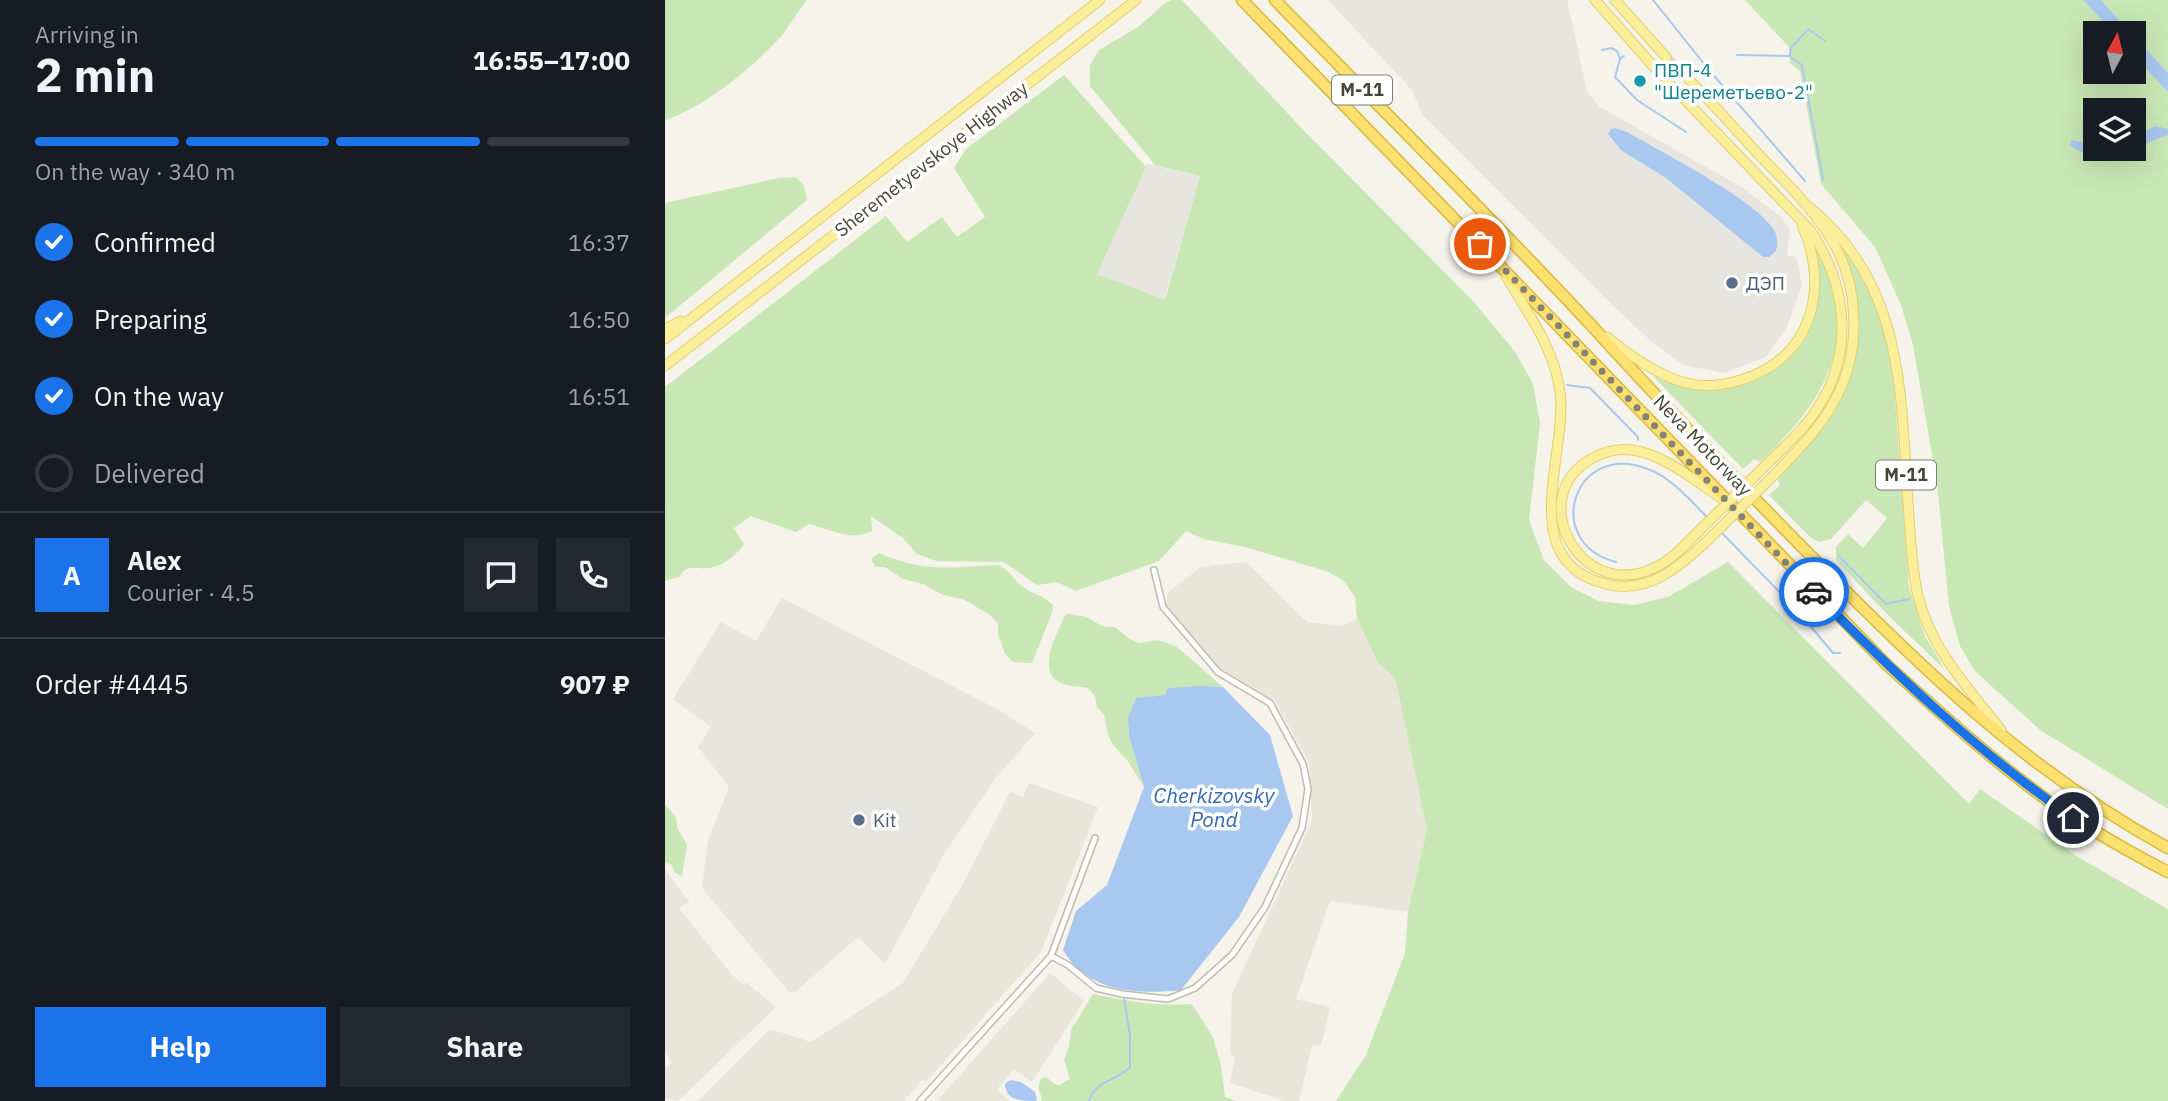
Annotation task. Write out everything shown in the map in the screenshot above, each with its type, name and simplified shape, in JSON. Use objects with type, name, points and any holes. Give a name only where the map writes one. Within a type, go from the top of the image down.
[{"type":"highway","name":"Neva Motorway","points":[[1242,0],[1724,500],[1887,665],[1985,752],[2073,818],[2168,872]]},
{"type":"highway","name":"Neva Motorway","points":[[1275,0],[1588,322],[1682,425],[1899,646],[2015,748],[2077,793],[2168,848]]},
{"type":"main road","name":"Sheremetyevskoye Highway","points":[[713,302],[1100,0]]},
{"type":"main road","name":"Sheremetyevskoye Highway","points":[[665,366],[1136,0]]},
{"type":"main road","points":[[1595,0],[1654,67]]},
{"type":"main road","points":[[1615,0],[1666,57]]},
{"type":"main road","name":"М-11","points":[[1498,263],[1544,342],[1560,390],[1561,419],[1550,510],[1557,545],[1569,563],[1590,579],[1605,584],[1632,587],[1660,578],[1674,570],[1709,540],[1818,427],[1844,380],[1852,347],[1852,299],[1844,267],[1830,237],[1803,202],[1680,70]]},
{"type":"main road","name":"М-11","points":[[1667,81],[1797,213],[1826,255],[1833,271],[1843,321],[1841,346],[1833,376],[1819,407],[1809,421],[1673,556],[1654,568],[1630,575],[1605,573],[1583,561],[1568,541],[1562,519],[1563,498],[1571,478],[1587,461],[1607,452],[1632,450],[1655,457],[1724,500]]},
{"type":"main road","name":"М-11","points":[[1803,202],[1827,220],[1859,258],[1889,328],[1899,385],[1912,565],[1927,624],[1959,678],[2015,748]]},
{"type":"main road","name":"М-11","points":[[1588,322],[1627,353],[1665,376],[1688,384],[1713,386],[1752,377],[1767,369],[1798,340],[1813,304],[1815,266],[1797,213]]},
{"type":"main road","points":[[665,329],[713,302]]},
{"type":"main road","points":[[665,339],[713,302]]},
{"type":"street","points":[[1051,956],[1068,965],[1096,988],[1122,994],[1168,999],[1195,988],[1232,955],[1265,907],[1302,828],[1308,789],[1303,764],[1270,703],[1218,672],[1163,607],[1154,570]]},
{"type":"street","points":[[920,1101],[1051,956],[1095,838]]},
{"type":"shaded area","points":[[1328,0],[1567,0],[1587,91],[1600,107],[1743,188],[1780,216],[1790,229],[1787,255],[1796,257],[1802,285],[1787,327],[1766,357],[1724,373],[1683,365],[1652,342],[1422,114],[1412,90]]},
{"type":"shaded area","points":[[1147,164],[1200,176],[1164,301],[1097,274]]},
{"type":"shaded area","points":[[1246,562],[1307,622],[1342,626],[1357,618],[1378,663],[1395,678],[1427,829],[1408,912],[1330,901],[1296,999],[1330,1007],[1321,1046],[1312,1045],[1299,1101],[1285,1101],[1230,1083],[1235,1056],[1230,1054],[1232,994],[1312,821],[1309,763],[1275,701],[1217,666],[1167,609],[1167,593],[1201,567]]},
{"type":"shaded area","points":[[782,598],[999,710],[1035,733],[995,779],[944,854],[885,964],[858,937],[794,993],[789,992],[702,888],[708,841],[729,787],[698,747],[711,727],[673,699],[721,622],[756,641]]},
{"type":"shaded area","points":[[1029,783],[1098,807],[1041,952],[926,1082],[923,1079],[904,1101],[698,1101],[770,1029],[811,1042],[903,983],[964,882],[1010,792],[1023,797]]},
{"type":"shaded area","points":[[665,869],[689,902],[679,908],[732,975],[744,985],[746,982],[776,1007],[678,1101],[665,1099],[665,1067],[672,1063],[665,1051]]},
{"type":"shaded area","points":[[1050,973],[1084,1001],[1032,1082],[1014,1069],[997,1090],[1010,1101],[937,1101]]},
{"type":"green space","points":[[665,0],[807,0],[779,38],[751,66],[709,98],[665,120]]},
{"type":"green space","points":[[1172,0],[1182,0],[1306,133],[1474,302],[1516,353],[1533,384],[1540,423],[1529,520],[1544,560],[1571,587],[1599,601],[1634,605],[1668,597],[1728,562],[1969,804],[1980,789],[2078,857],[2168,909],[2168,1101],[1336,1101],[1366,1055],[1405,953],[1408,912],[1427,829],[1395,678],[1378,663],[1357,618],[1355,597],[1343,580],[1326,571],[1245,547],[1204,539],[1186,531],[1159,561],[1076,591],[1057,582],[1037,585],[1004,562],[937,561],[917,554],[903,538],[871,516],[872,531],[848,535],[809,524],[796,532],[751,516],[734,528],[744,544],[729,560],[713,567],[689,569],[679,577],[665,581],[665,387],[886,216],[907,242],[942,217],[957,237],[985,217],[954,168],[966,149],[1064,75],[1146,167],[1097,274],[1165,300],[1200,176],[1155,165],[1090,86],[1090,65],[1099,50],[1138,27]]},
{"type":"green space","points":[[1745,0],[2083,0],[2103,21],[2083,21],[2083,84],[2146,84],[2146,69],[2168,92],[2168,809],[2040,730],[1975,671],[1960,646],[1949,606],[1937,483],[1913,345],[1901,305],[1875,247],[1821,184],[1800,71],[1790,63],[1789,47]]},
{"type":"green space","points":[[2101,0],[2168,0],[2168,73],[2146,49],[2146,21],[2120,21]]},
{"type":"green space","points":[[794,177],[804,186],[807,200],[665,318],[665,203]]},
{"type":"green space","points":[[1832,233],[1856,265],[1875,303],[1884,329],[1894,385],[1909,587],[1925,636],[1945,670],[1836,560],[1836,547],[1848,534],[1863,548],[1887,518],[1866,500],[1831,539],[1819,542],[1810,537],[1769,495],[1780,485],[1777,478],[1830,413],[1852,366],[1858,313],[1851,276]]},
{"type":"green space","points":[[1811,240],[1827,273],[1836,304],[1837,333],[1832,360],[1822,387],[1806,412],[1760,462],[1754,459],[1743,469],[1653,376],[1689,387],[1723,388],[1755,379],[1781,363],[1802,340],[1815,311],[1818,277]]},
{"type":"green space","points":[[879,553],[924,566],[998,565],[1005,569],[1023,587],[1053,605],[1032,663],[1013,662],[1005,654],[998,634],[998,624],[990,615],[963,599],[943,595],[923,584],[903,579],[885,567],[875,567],[871,559]]},
{"type":"green space","points":[[1066,614],[1085,617],[1105,627],[1115,627],[1139,643],[1158,640],[1177,647],[1223,687],[1184,690],[1128,718],[1129,736],[1144,787],[1127,760],[1113,745],[1095,696],[1088,688],[1062,684],[1052,676],[1049,668],[1051,650]]},
{"type":"green space","points":[[665,804],[676,817],[677,827],[687,845],[682,876],[675,873],[671,864],[665,862]]},
{"type":"green space","points":[[1093,994],[1155,1004],[1192,1004],[1213,1037],[1221,1066],[1225,1097],[1236,1101],[1041,1101],[1038,1088],[1041,1078],[1046,1077],[1058,1086],[1070,1079],[1064,1059],[1071,1030]]},
{"type":"water","points":[[2083,0],[2101,0],[2120,21],[2103,21]]},
{"type":"water","points":[[2146,49],[2168,73],[2168,92],[2146,69]]},
{"type":"water","points":[[2156,126],[2168,129],[2168,135],[2146,143],[2146,130]]},
{"type":"water","points":[[1615,128],[1684,164],[1748,205],[1774,230],[1776,251],[1769,257],[1763,257],[1666,178],[1621,150],[1608,134]]},
{"type":"water","points":[[2071,140],[2083,142],[2083,152],[2070,145]]},
{"type":"water","name":"Cherkizovsky Pond","points":[[1223,687],[1270,735],[1293,816],[1239,917],[1181,990],[1147,992],[1115,988],[1085,975],[1063,950],[1076,911],[1107,885],[1144,787],[1129,736],[1128,718],[1136,698],[1165,695],[1168,688]]},
{"type":"water","points":[[1010,1080],[1021,1082],[1035,1092],[1037,1101],[1011,1097],[1005,1084]]},
{"type":"waterway","points":[[1653,0],[1709,70],[1805,181]]},
{"type":"waterway","points":[[1790,55],[1791,48],[1808,29],[1825,41]]},
{"type":"waterway","points":[[1602,50],[1611,48],[1617,51],[1620,58]]},
{"type":"waterway","points":[[1737,55],[1789,56],[1802,65],[1823,180]]},
{"type":"waterway","points":[[1624,56],[1620,59],[1615,77],[1637,100],[1686,132]]},
{"type":"waterway","points":[[1567,385],[1590,388],[1638,440]]},
{"type":"waterway","points":[[1616,562],[1593,551],[1579,536],[1574,517],[1576,498],[1585,481],[1600,469],[1620,464],[1654,472],[1679,489],[1708,518]]},
{"type":"waterway","points":[[1721,532],[1796,609],[1833,653],[1840,653]]},
{"type":"waterway","points":[[1839,556],[1886,604],[1909,599]]},
{"type":"waterway","points":[[1089,1101],[1096,1089],[1130,1067],[1130,1036],[1124,997]]},
{"type":"tunnel","points":[[1666,57],[1680,70]]},
{"type":"tunnel","points":[[1654,67],[1667,81]]},
{"type":"way so far","points":[[1480,244],[1814,592]]},
{"type":"place","name":"ПВП-4 \"Шереметьево-2\"","points":[[1640,81]]},
{"type":"place","name":"ДЭП","points":[[1732,283]]},
{"type":"place","name":"Kit","points":[[859,820]]},
{"type":"route","points":[[1814,592],[1887,665],[1985,752],[2073,818]]}]
